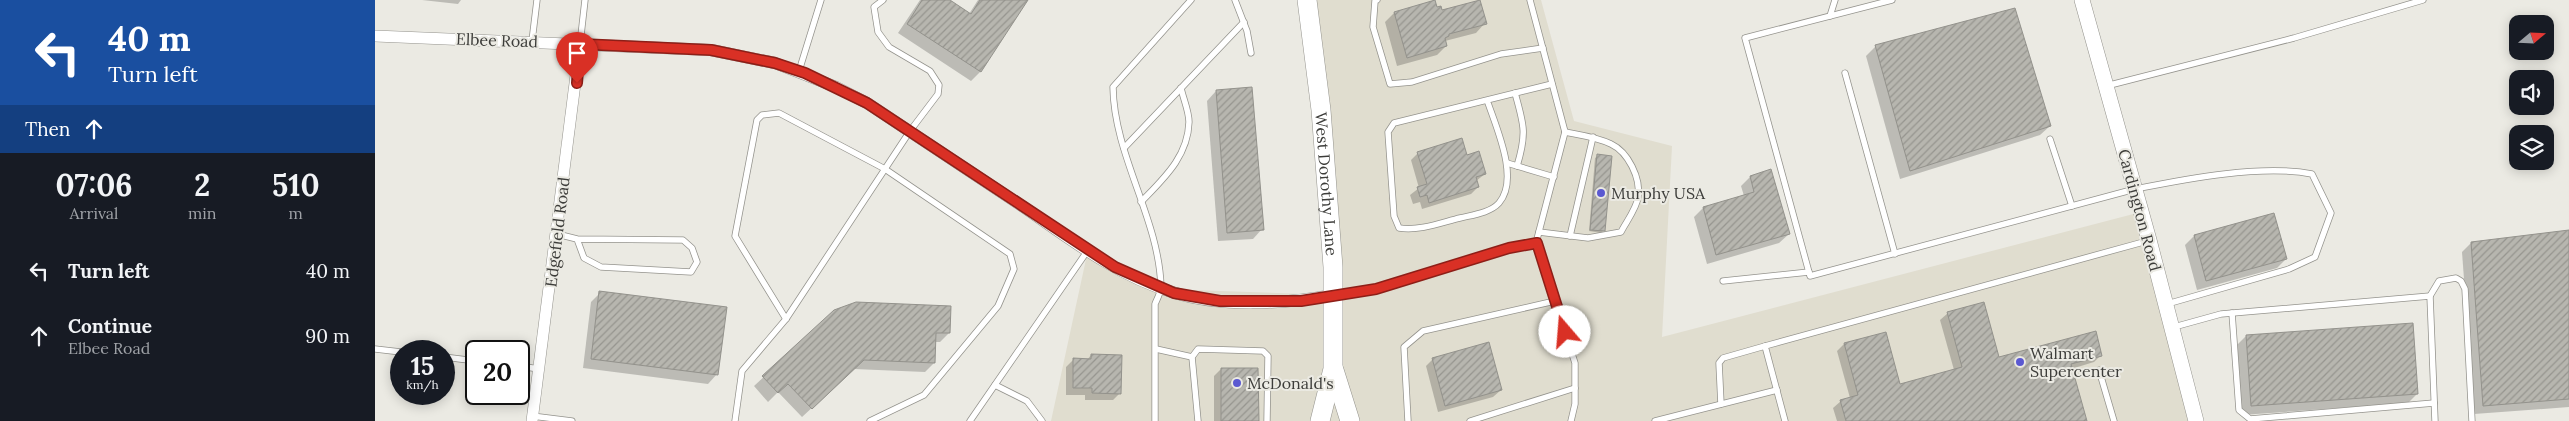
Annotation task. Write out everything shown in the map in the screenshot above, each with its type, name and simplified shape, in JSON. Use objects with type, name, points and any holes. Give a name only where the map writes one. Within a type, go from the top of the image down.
[{"type":"main road","name":"West Dorothy Lane","points":[[1307,0],[1321,110],[1334,295],[1333,369],[1320,421]]},
{"type":"main road","name":"West Dorothy Lane","points":[[1333,369],[1349,421]]},
{"type":"street","name":"Cardington Road","points":[[2082,0],[2149,240],[2196,421]]},
{"type":"street","name":"Elbee Road","points":[[375,36],[711,50],[743,55],[799,71],[859,99],[1115,267],[1161,289],[1220,301],[1301,301],[1334,295]]},
{"type":"street","name":"Edgefield Road","points":[[532,418],[580,44]]},
{"type":"lane","points":[[532,42],[537,0]]},
{"type":"lane","points":[[580,44],[585,0]]},
{"type":"lane","points":[[799,71],[821,0]]},
{"type":"lane","points":[[735,421],[742,371],[786,318],[910,131],[938,94],[939,85],[929,70],[889,47],[878,32],[874,7],[883,0]]},
{"type":"lane","points":[[1155,421],[1155,304],[1161,289],[1155,249],[1113,107],[1113,87],[1191,0]]},
{"type":"lane","points":[[1235,0],[1244,22],[1251,54]]},
{"type":"lane","points":[[1377,0],[1375,1],[1373,27],[1390,84],[1412,82],[1501,54],[1543,48]]},
{"type":"lane","points":[[1530,0],[1565,132],[1537,243],[1575,363],[1575,404],[1571,421]]},
{"type":"lane","points":[[1831,16],[1835,0]]},
{"type":"lane","points":[[1892,0],[1745,38],[1811,276],[2135,189],[2185,180],[2289,169],[2312,174],[2331,213],[2315,257],[2289,269],[2165,304]]},
{"type":"lane","points":[[2106,86],[2293,38],[2423,0]]},
{"type":"lane","points":[[1124,148],[1244,22]]},
{"type":"lane","points":[[1845,73],[1895,254]]},
{"type":"lane","points":[[1487,100],[1507,163],[1507,188],[1498,204],[1485,212],[1412,230],[1399,228],[1394,216],[1388,132],[1394,123],[1515,93],[1552,84]]},
{"type":"lane","points":[[1141,202],[1174,167],[1185,145],[1189,121],[1181,88]]},
{"type":"lane","points":[[1515,93],[1525,126],[1524,144],[1517,166]]},
{"type":"lane","points":[[786,318],[735,236],[757,120],[762,116],[779,113],[885,169],[1010,254],[1014,269],[998,306],[924,395],[870,421]]},
{"type":"lane","points":[[1539,232],[1588,238],[1621,232],[1638,198],[1636,176],[1627,160],[1612,144],[1593,137],[1565,132]]},
{"type":"lane","points":[[1570,236],[1593,137]]},
{"type":"lane","points":[[2050,139],[2072,206]]},
{"type":"lane","points":[[1507,163],[1554,176]]},
{"type":"lane","points":[[557,234],[577,238],[683,240],[692,248],[697,262],[691,272],[601,267],[584,258],[577,238]]},
{"type":"lane","points":[[1721,404],[1719,363],[1723,358],[2149,240]]},
{"type":"lane","points":[[1334,295],[1376,289],[1509,248],[1537,243]]},
{"type":"lane","points":[[973,420],[1088,250]]},
{"type":"lane","points":[[1723,281],[1809,272]]},
{"type":"lane","points":[[2435,421],[2430,296],[2439,280],[2456,278],[2461,281],[2465,289],[2472,421]]},
{"type":"lane","points":[[2172,327],[2232,313],[2430,296]]},
{"type":"lane","points":[[1408,421],[1404,347],[1423,331],[1555,301]]},
{"type":"lane","points":[[2232,313],[2239,410],[2250,419],[2434,403]]},
{"type":"lane","points":[[1765,346],[1785,421]]},
{"type":"lane","points":[[375,349],[390,351]]},
{"type":"lane","points":[[1155,349],[1192,357]]},
{"type":"lane","points":[[1198,421],[1192,357],[1198,349],[1263,351],[1269,356],[1267,421]]},
{"type":"lane","points":[[530,368],[539,369]]},
{"type":"lane","points":[[2099,370],[2114,421]]},
{"type":"lane","points":[[995,385],[1027,401],[1042,421]]},
{"type":"lane","points":[[1470,421],[1575,388]]},
{"type":"lane","points":[[1655,421],[1777,390]]},
{"type":"lane","points":[[885,414],[886,421]]},
{"type":"lane","points":[[532,418],[571,421]]},
{"type":"shaded area","points":[[1299,0],[1541,0],[1574,121],[1672,146],[1662,337],[2141,212],[2196,421],[1051,421],[1088,250],[1161,289],[1334,295]]},
{"type":"building","points":[[922,0],[950,0],[971,14],[980,0],[1028,0],[981,72],[907,24]]},
{"type":"building","points":[[1435,0],[1437,7],[1441,6],[1442,10],[1480,0],[1487,24],[1449,34],[1445,38],[1447,46],[1407,58],[1394,12]]},
{"type":"building","points":[[2015,8],[2051,126],[1910,171],[1875,45]]},
{"type":"building","points":[[1252,87],[1264,230],[1227,233],[1216,90]]},
{"type":"building","points":[[1462,138],[1467,155],[1479,151],[1486,174],[1476,177],[1479,187],[1429,203],[1427,195],[1420,197],[1417,187],[1427,184],[1417,152]]},
{"type":"building","name":"Murphy USA","points":[[1597,154],[1612,156],[1605,231],[1590,230]]},
{"type":"building","points":[[1771,169],[1790,234],[1716,255],[1703,207],[1754,192],[1750,176]]},
{"type":"building","points":[[2274,213],[2287,259],[2206,281],[2194,235]]},
{"type":"building","points":[[2569,230],[2569,399],[2483,406],[2471,242]]},
{"type":"building","points":[[599,291],[727,307],[718,375],[591,359]]},
{"type":"building","points":[[856,302],[951,306],[950,333],[936,333],[935,363],[864,360],[812,409],[788,384],[778,393],[762,376],[834,310]]},
{"type":"building","name":"Walmart Supercenter","points":[[1984,302],[1999,357],[2096,331],[2102,356],[2071,364],[2087,421],[1846,421],[1840,400],[1858,395],[1844,343],[1886,332],[1900,384],[1962,367],[1947,312]]},
{"type":"building","points":[[2413,323],[2418,394],[2251,406],[2246,335]]},
{"type":"building","points":[[1489,342],[1502,390],[1445,406],[1432,358]]},
{"type":"building","points":[[1091,354],[1122,355],[1121,394],[1092,393],[1092,388],[1073,388],[1073,358],[1091,359]]},
{"type":"building","points":[[1221,368],[1258,368],[1259,421],[1221,421]]},
{"type":"place","name":"Murphy USA","points":[[1601,193]]},
{"type":"place","name":"Walmart Supercenter","points":[[2020,362]]},
{"type":"place","name":"McDonald's","points":[[1237,383]]},
{"type":"route","points":[[577,83],[580,44],[711,50],[743,55],[805,73],[867,103],[1115,267],[1149,284],[1174,293],[1220,301],[1301,301],[1376,289],[1509,248],[1537,243],[1565,332]]}]
